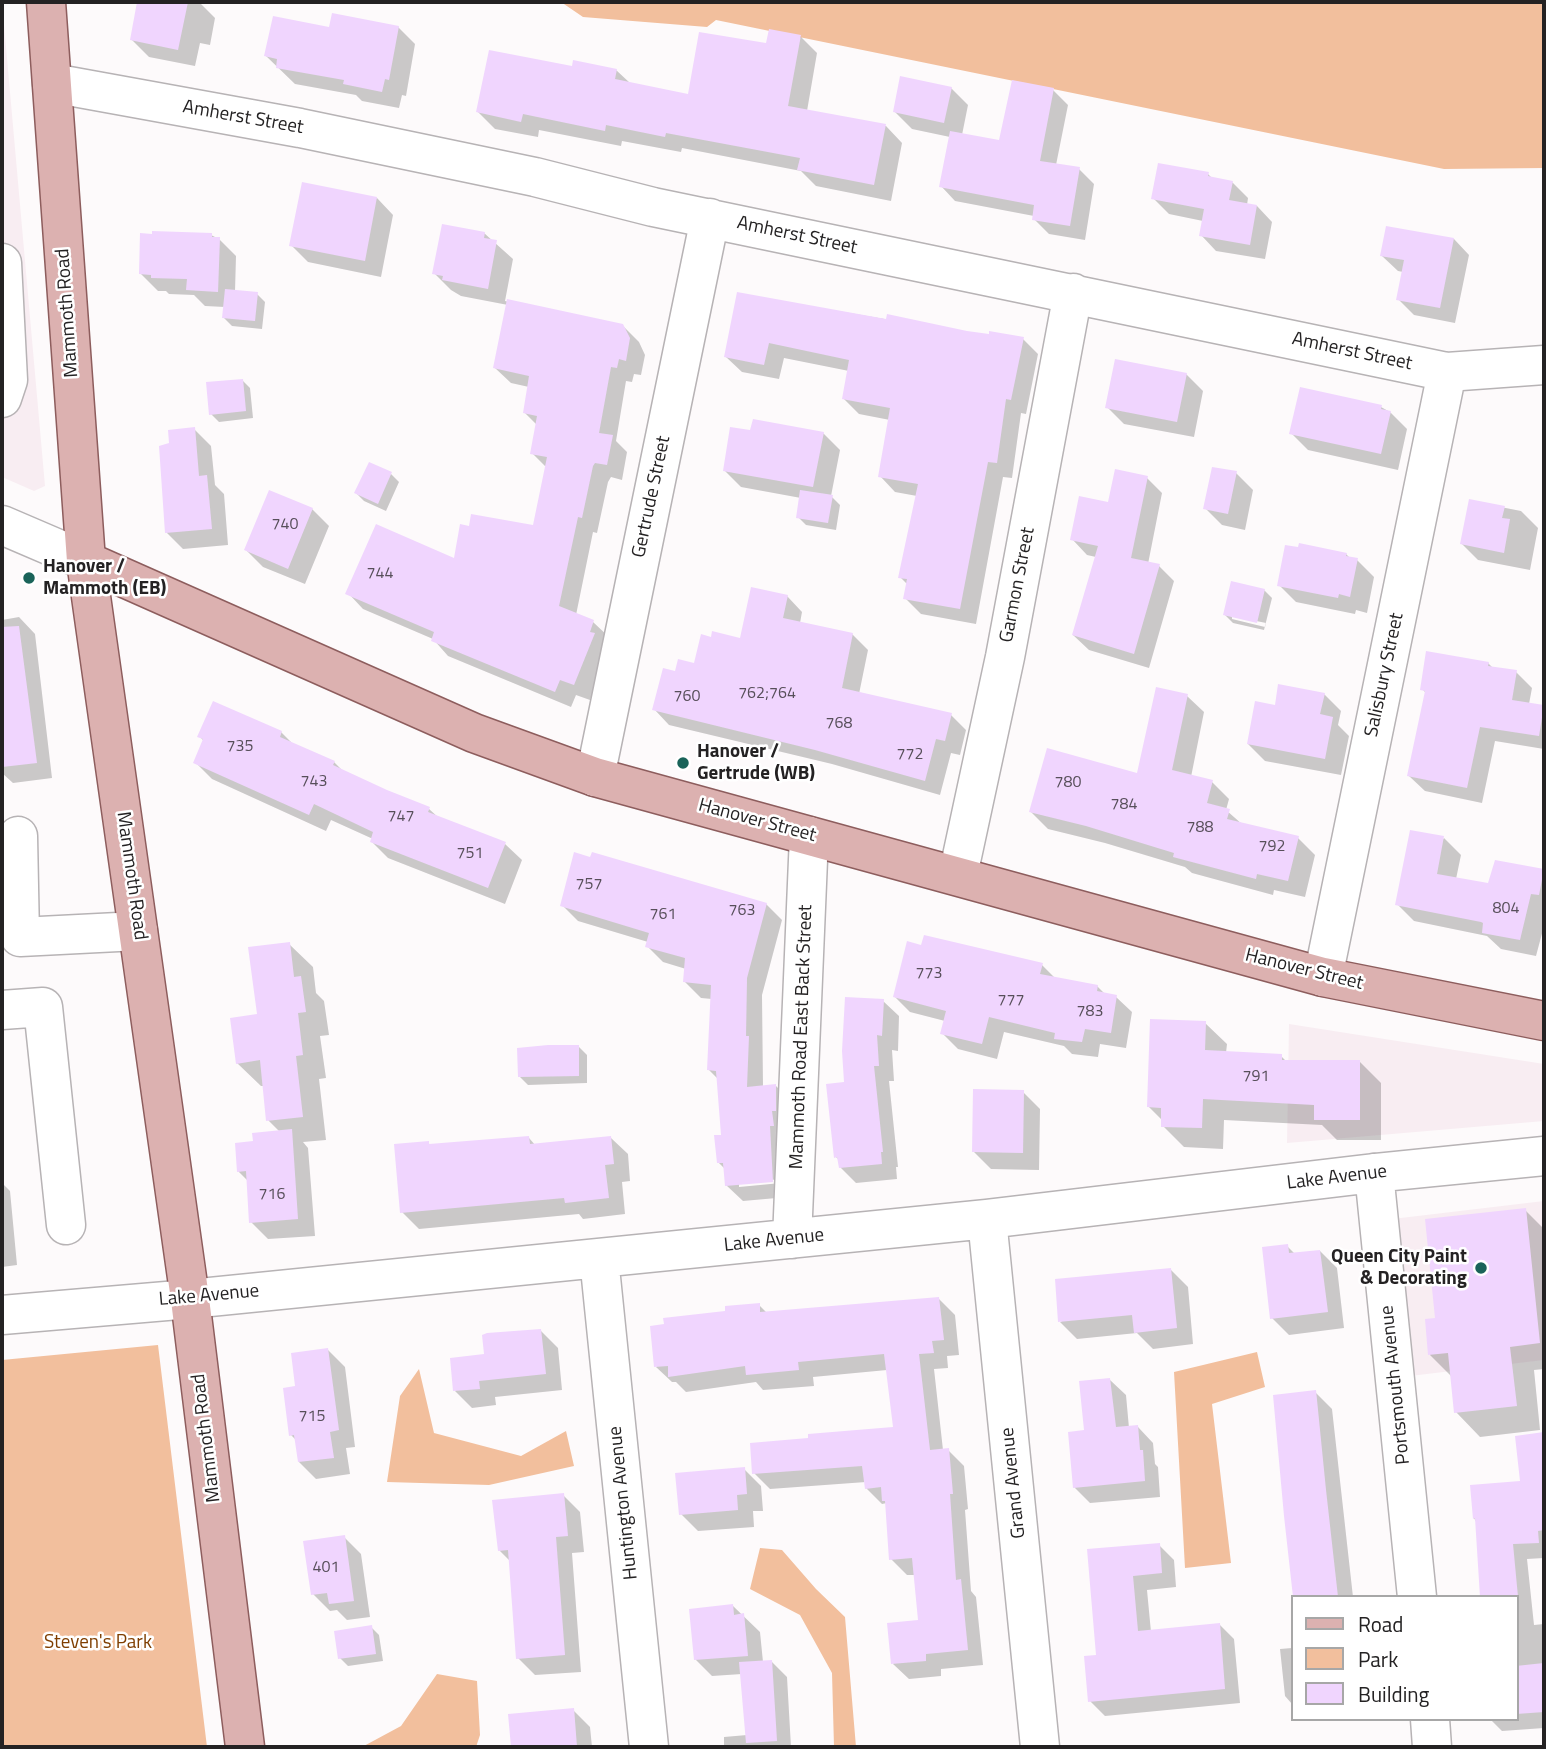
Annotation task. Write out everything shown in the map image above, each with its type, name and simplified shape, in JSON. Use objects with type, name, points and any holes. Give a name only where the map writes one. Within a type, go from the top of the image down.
[{"type":"main road","name":"Mammoth Road","points":[[46,2],[86,561],[190,1299],[244,1747]]},
{"type":"main road","name":"Hanover Street","points":[[86,561],[474,733],[594,777],[1323,977],[1544,1021]]},
{"type":"street","name":"Amherst Street","points":[[52,83],[300,128],[535,177],[653,207],[1447,372],[1544,365]]},
{"type":"street","name":"Gertrude Street","points":[[594,777],[710,218]]},
{"type":"street","points":[[2,263],[8,380],[2,398]]},
{"type":"street","name":"Garmon Street","points":[[958,875],[1004,657],[1073,293]]},
{"type":"street","name":"Salisbury Street","points":[[1323,977],[1447,372]]},
{"type":"street","name":"Hanover Street","points":[[2,525],[86,561]]},
{"type":"street","points":[[18,836],[20,937],[138,931]]},
{"type":"street","name":"Mammoth Road East Back Street","points":[[792,1239],[809,836]]},
{"type":"street","points":[[2,1010],[43,1007],[66,1226]]},
{"type":"street","name":"Lake Avenue","points":[[2,1315],[190,1299],[986,1219],[1374,1173],[1544,1156]]},
{"type":"street","name":"Portsmouth Avenue","points":[[1374,1173],[1417,1595]]},
{"type":"street","name":"Grand Avenue","points":[[986,1219],[1040,1747]]},
{"type":"street","name":"Huntington Avenue","points":[[599,1258],[649,1747]]},
{"type":"street","points":[[1430,1721],[1433,1747]]},
{"type":"shaded area","points":[[2,2],[45,486],[34,491],[2,477]]},
{"type":"shaded area","points":[[1289,1024],[1544,1064],[1544,1121],[1287,1143]]},
{"type":"shaded area","points":[[1544,1201],[1544,1360],[1385,1379],[1367,1222]]},
{"type":"green space","points":[[561,2],[1544,2],[1544,168],[1444,169],[716,20],[707,27],[583,17]]},
{"type":"green space","name":"Steven's Park","points":[[158,1345],[207,1747],[2,1747],[2,1360]]},
{"type":"green space","points":[[1257,1352],[1265,1387],[1212,1404],[1231,1563],[1185,1568],[1174,1372]]},
{"type":"green space","points":[[419,1369],[434,1433],[521,1456],[566,1431],[574,1466],[489,1485],[387,1482],[400,1396]]},
{"type":"green space","points":[[760,1548],[782,1550],[845,1617],[856,1747],[834,1747],[832,1673],[800,1615],[750,1589]]},
{"type":"green space","points":[[437,1674],[477,1681],[480,1735],[476,1747],[362,1747],[401,1726]]},
{"type":"building","points":[[137,2],[188,2],[178,50],[130,40]]},
{"type":"building","points":[[332,13],[399,26],[389,80],[385,79],[382,92],[343,84],[344,80],[276,68],[277,59],[264,56],[273,16],[329,27]]},
{"type":"building","points":[[769,29],[801,35],[788,106],[886,124],[874,185],[797,170],[800,158],[666,133],[665,137],[606,125],[605,131],[523,114],[521,122],[476,112],[489,50],[572,66],[573,60],[617,69],[615,79],[688,94],[699,32],[766,43]]},
{"type":"building","points":[[900,76],[952,87],[944,123],[893,112]]},
{"type":"building","points":[[1012,80],[1054,88],[1040,161],[1080,167],[1070,226],[1032,220],[1034,205],[939,187],[950,131],[999,140]]},
{"type":"building","points":[[1158,163],[1209,172],[1208,176],[1233,181],[1229,200],[1257,205],[1250,245],[1199,236],[1204,209],[1151,199]]},
{"type":"building","points":[[302,182],[377,197],[365,261],[289,246]]},
{"type":"building","points":[[442,224],[485,232],[484,238],[497,240],[488,289],[442,280],[443,276],[432,274]]},
{"type":"building","points":[[1386,226],[1454,238],[1440,308],[1396,300],[1404,260],[1380,256]]},
{"type":"building","points":[[152,231],[212,233],[212,237],[220,237],[218,292],[186,290],[187,279],[151,278],[151,275],[139,274],[140,233],[152,234]]},
{"type":"building","points":[[225,289],[258,292],[255,321],[222,318]]},
{"type":"building","points":[[737,292],[886,319],[887,314],[967,331],[989,334],[989,331],[1024,337],[1011,400],[1006,399],[997,463],[988,462],[960,609],[903,599],[907,579],[898,578],[918,484],[878,477],[890,408],[842,399],[849,360],[769,343],[764,365],[724,357]]},
{"type":"building","points":[[507,299],[623,324],[630,338],[626,361],[619,359],[617,368],[611,367],[599,433],[613,435],[607,465],[595,463],[593,466],[582,518],[578,517],[559,606],[594,620],[590,632],[595,633],[574,685],[560,680],[555,692],[431,641],[434,632],[345,594],[376,524],[454,558],[460,524],[469,526],[471,514],[533,525],[547,457],[530,454],[537,416],[523,413],[529,376],[493,368]]},
{"type":"building","points":[[1115,359],[1187,373],[1177,422],[1105,408]]},
{"type":"building","points":[[243,379],[246,411],[209,415],[206,382]]},
{"type":"building","points":[[1300,387],[1382,405],[1381,409],[1391,411],[1381,454],[1289,434]]},
{"type":"building","points":[[753,419],[824,432],[813,487],[723,471],[730,427],[750,430]]},
{"type":"building","points":[[195,427],[199,476],[207,475],[212,529],[165,533],[159,446],[169,443],[168,430]]},
{"type":"building","points":[[369,462],[392,472],[378,504],[354,493]]},
{"type":"building","points":[[1212,467],[1237,471],[1228,514],[1203,509]]},
{"type":"building","points":[[1115,469],[1148,476],[1131,558],[1160,564],[1134,654],[1072,635],[1098,546],[1070,540],[1079,496],[1108,502]]},
{"type":"building","points":[[269,490],[313,508],[288,569],[244,550]]},
{"type":"building","points":[[800,490],[833,495],[828,523],[796,518]]},
{"type":"building","points":[[1469,499],[1505,506],[1502,518],[1510,519],[1504,553],[1460,544]]},
{"type":"building","points":[[1299,543],[1347,553],[1346,556],[1358,558],[1350,597],[1339,594],[1338,598],[1277,586],[1285,545],[1298,547]]},
{"type":"building","points":[[1231,581],[1265,589],[1257,623],[1223,615]]},
{"type":"building","points":[[751,587],[788,595],[783,618],[853,633],[842,688],[952,713],[945,741],[936,739],[925,781],[815,750],[652,710],[663,668],[675,671],[678,659],[694,663],[701,634],[711,637],[712,631],[740,638]]},
{"type":"building","points":[[19,626],[37,763],[2,767],[2,627]]},
{"type":"building","points":[[1426,651],[1489,662],[1488,666],[1517,670],[1512,700],[1544,705],[1539,736],[1480,727],[1467,788],[1407,776],[1425,691],[1420,690]]},
{"type":"building","points":[[1278,684],[1325,693],[1320,714],[1333,717],[1325,759],[1247,744],[1255,701],[1275,705]]},
{"type":"building","points":[[1156,687],[1188,694],[1172,770],[1213,780],[1207,803],[1230,809],[1227,819],[1299,836],[1288,881],[1257,874],[1256,879],[1173,857],[1174,853],[1029,812],[1047,748],[1137,773]]},
{"type":"building","points":[[213,701],[282,731],[280,737],[335,761],[333,765],[430,807],[428,812],[506,842],[488,888],[370,842],[373,832],[314,804],[309,815],[193,763],[203,739],[197,737]]},
{"type":"building","points":[[1410,830],[1444,836],[1437,874],[1488,883],[1495,860],[1544,869],[1539,895],[1531,894],[1520,940],[1482,933],[1481,922],[1395,905]]},
{"type":"building","points":[[574,852],[590,857],[592,852],[767,903],[747,978],[747,1087],[776,1084],[776,1111],[772,1111],[774,1126],[770,1126],[773,1182],[725,1186],[723,1163],[717,1163],[714,1135],[721,1135],[716,1071],[707,1070],[711,985],[683,982],[685,958],[645,947],[649,933],[560,906]]},
{"type":"building","points":[[924,935],[1043,963],[1040,974],[1098,985],[1097,991],[1117,995],[1111,1033],[1085,1029],[1082,1042],[1054,1039],[1055,1033],[989,1017],[982,1044],[940,1034],[946,1011],[893,997],[907,941],[921,945]]},
{"type":"building","points":[[290,942],[294,977],[301,976],[306,1012],[298,1013],[303,1055],[296,1056],[303,1117],[266,1121],[260,1060],[236,1064],[230,1018],[257,1014],[248,947]]},
{"type":"building","points":[[845,997],[884,999],[882,1036],[877,1035],[879,1066],[874,1066],[883,1152],[882,1164],[839,1168],[837,1157],[834,1158],[826,1084],[844,1082],[842,1051]]},
{"type":"building","points":[[1150,1019],[1206,1021],[1205,1050],[1282,1054],[1282,1060],[1360,1060],[1360,1120],[1314,1120],[1314,1105],[1203,1099],[1202,1128],[1161,1127],[1161,1108],[1147,1107]]},
{"type":"building","points":[[579,1045],[579,1076],[518,1077],[517,1048]]},
{"type":"building","points":[[973,1089],[1024,1090],[1023,1153],[972,1152]]},
{"type":"building","points":[[292,1129],[298,1219],[249,1223],[246,1171],[237,1172],[235,1143],[253,1141],[252,1133]]},
{"type":"building","points":[[529,1136],[530,1144],[611,1136],[614,1164],[605,1165],[609,1198],[565,1203],[564,1198],[400,1213],[394,1144]]},
{"type":"building","name":"Queen City Paint & Decorating","points":[[1526,1208],[1540,1343],[1510,1347],[1517,1406],[1454,1413],[1448,1353],[1428,1355],[1425,1319],[1435,1318],[1425,1219]]},
{"type":"building","points":[[1288,1244],[1289,1253],[1320,1250],[1328,1312],[1270,1319],[1262,1247]]},
{"type":"building","points":[[1171,1268],[1177,1328],[1134,1333],[1132,1315],[1058,1322],[1055,1279]]},
{"type":"building","points":[[939,1297],[944,1340],[932,1341],[934,1353],[919,1354],[930,1450],[949,1448],[956,1580],[961,1579],[968,1650],[926,1654],[926,1661],[891,1664],[887,1623],[918,1620],[912,1558],[889,1560],[885,1501],[882,1501],[881,1487],[865,1489],[862,1466],[752,1474],[750,1443],[808,1438],[808,1434],[893,1427],[884,1354],[798,1362],[799,1370],[746,1375],[745,1366],[668,1377],[668,1366],[654,1367],[650,1326],[664,1324],[663,1318],[725,1311],[725,1306],[760,1303],[760,1312]]},
{"type":"building","points":[[541,1329],[546,1374],[479,1381],[480,1389],[453,1391],[450,1358],[484,1354],[482,1335]]},
{"type":"building","points":[[328,1348],[339,1430],[330,1432],[334,1458],[298,1462],[294,1435],[289,1436],[283,1388],[295,1386],[291,1353]]},
{"type":"building","points":[[1110,1378],[1116,1427],[1138,1425],[1145,1481],[1073,1488],[1068,1432],[1084,1430],[1079,1381]]},
{"type":"building","points":[[1316,1390],[1338,1595],[1293,1595],[1273,1395]]},
{"type":"building","points":[[1544,1432],[1544,1530],[1538,1531],[1539,1543],[1513,1544],[1518,1595],[1480,1595],[1470,1485],[1520,1481],[1515,1436]]},
{"type":"building","points":[[745,1467],[747,1494],[737,1495],[738,1510],[679,1515],[675,1473]]},
{"type":"building","points":[[564,1493],[568,1536],[556,1537],[565,1655],[516,1659],[508,1550],[498,1551],[492,1500]]},
{"type":"building","points":[[345,1535],[354,1601],[329,1604],[327,1593],[311,1595],[303,1541]]},
{"type":"building","points":[[1160,1543],[1162,1573],[1133,1576],[1138,1631],[1220,1623],[1225,1689],[1088,1702],[1084,1656],[1096,1655],[1087,1549]]},
{"type":"building","points":[[733,1604],[734,1615],[744,1613],[748,1656],[694,1660],[689,1609]]},
{"type":"building","points":[[372,1625],[376,1654],[338,1659],[334,1631]]},
{"type":"building","points":[[772,1660],[777,1741],[746,1743],[739,1662]]},
{"type":"building","points":[[1544,1663],[1544,1712],[1518,1714],[1518,1666]]},
{"type":"building","points":[[574,1708],[577,1747],[511,1747],[508,1714]]},
{"type":"place","name":"Hanover / Mammoth (EB)","points":[[29,578]]},
{"type":"place","name":"Hanover / Gertrude (WB)","points":[[683,763]]},
{"type":"place","name":"Queen City Paint & Decorating","points":[[1481,1268]]}]
